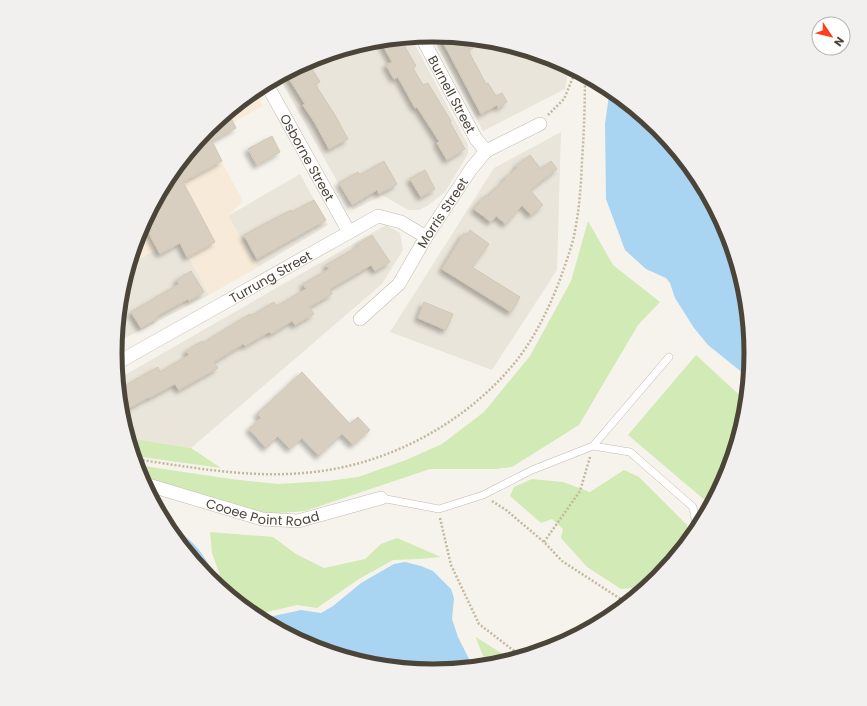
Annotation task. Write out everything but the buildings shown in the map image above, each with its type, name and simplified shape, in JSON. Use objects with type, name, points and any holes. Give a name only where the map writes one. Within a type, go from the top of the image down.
[{"type":"street","name":"Burnell Street","points":[[424,42],[476,139],[486,151]]},
{"type":"street","name":"Osborne Street","points":[[269,89],[349,232]]},
{"type":"street","name":"Morris Street","points":[[360,319],[399,284],[426,236],[471,169],[486,151],[540,124]]},
{"type":"street","name":"Turrung Street","points":[[122,359],[378,216],[401,222],[426,236]]},
{"type":"street","name":"Cooee Point Road","points":[[153,486],[262,519],[298,521],[381,498]]},
{"type":"lane","points":[[381,498],[439,509],[483,495],[532,470],[593,446],[669,357]]},
{"type":"lane","points":[[593,446],[630,452],[693,506],[695,521]]},
{"type":"path","points":[[540,124],[564,99],[574,76]]},
{"type":"path","points":[[141,459],[185,466],[253,473],[296,474],[329,470],[387,454],[430,434],[453,419],[484,394],[502,377],[517,359],[538,327],[554,296],[567,260],[574,238],[580,196],[585,120],[585,82]]},
{"type":"path","points":[[544,542],[580,491],[593,446]]},
{"type":"path","points":[[483,495],[506,510],[544,542],[562,561],[619,598],[624,599]]},
{"type":"path","points":[[439,509],[450,565],[479,624],[516,652]]},
{"type":"shaded area","points":[[435,42],[494,48],[533,59],[568,73],[565,89],[483,131]]},
{"type":"shaded area","points":[[414,43],[468,145],[468,154],[445,192],[427,206],[419,210],[408,210],[382,195],[353,210],[282,82],[314,66],[353,53],[373,48]]},
{"type":"shaded area","points":[[257,97],[263,106],[215,132],[228,119]]},
{"type":"shaded area","points":[[561,132],[557,270],[492,370],[390,332],[494,168]]},
{"type":"shaded area","points":[[209,138],[243,201],[228,216],[258,267],[209,295],[178,238],[137,260],[146,234],[164,197],[187,164]]},
{"type":"shaded area","points":[[300,174],[328,225],[258,267],[228,216]]},
{"type":"shaded area","points":[[386,225],[400,233],[403,250],[382,284],[191,448],[135,439],[128,414],[123,376]]},
{"type":"shaded area","points":[[178,238],[209,295],[123,339],[128,292],[137,260]]},
{"type":"green space","points":[[588,221],[613,265],[660,302],[638,325],[579,425],[512,467],[495,469],[430,469],[305,511],[267,514],[150,480],[146,472],[144,466],[231,479],[278,484],[328,481],[358,477],[406,460],[442,444],[484,412],[530,356],[571,281]]},
{"type":"green space","points":[[696,355],[742,397],[739,414],[728,453],[721,472],[707,502],[628,435]]},
{"type":"green space","points":[[135,439],[191,448],[221,468],[140,457]]},
{"type":"green space","points":[[624,470],[639,477],[687,525],[687,533],[680,542],[638,587],[621,589],[587,567],[561,538],[563,529],[552,519],[541,523],[510,496],[514,487],[532,479],[563,482],[590,492]]},
{"type":"green space","points":[[210,532],[273,537],[296,554],[324,568],[365,559],[381,544],[397,538],[441,557],[393,560],[359,579],[317,608],[297,605],[263,613],[244,600],[222,581],[212,553]]},
{"type":"green space","points":[[476,637],[505,655],[484,659],[476,638]]},
{"type":"water","points":[[609,96],[639,119],[667,148],[692,180],[703,198],[721,234],[739,292],[744,333],[744,374],[708,345],[694,328],[675,298],[670,283],[666,278],[646,269],[625,250],[606,199],[605,124]]},
{"type":"water","points":[[180,533],[201,552],[211,570]]},
{"type":"water","points":[[405,562],[433,571],[451,589],[454,598],[452,619],[458,637],[470,661],[434,664],[373,658],[314,640],[269,617],[301,610],[321,613],[333,606],[361,583],[394,564]]}]
